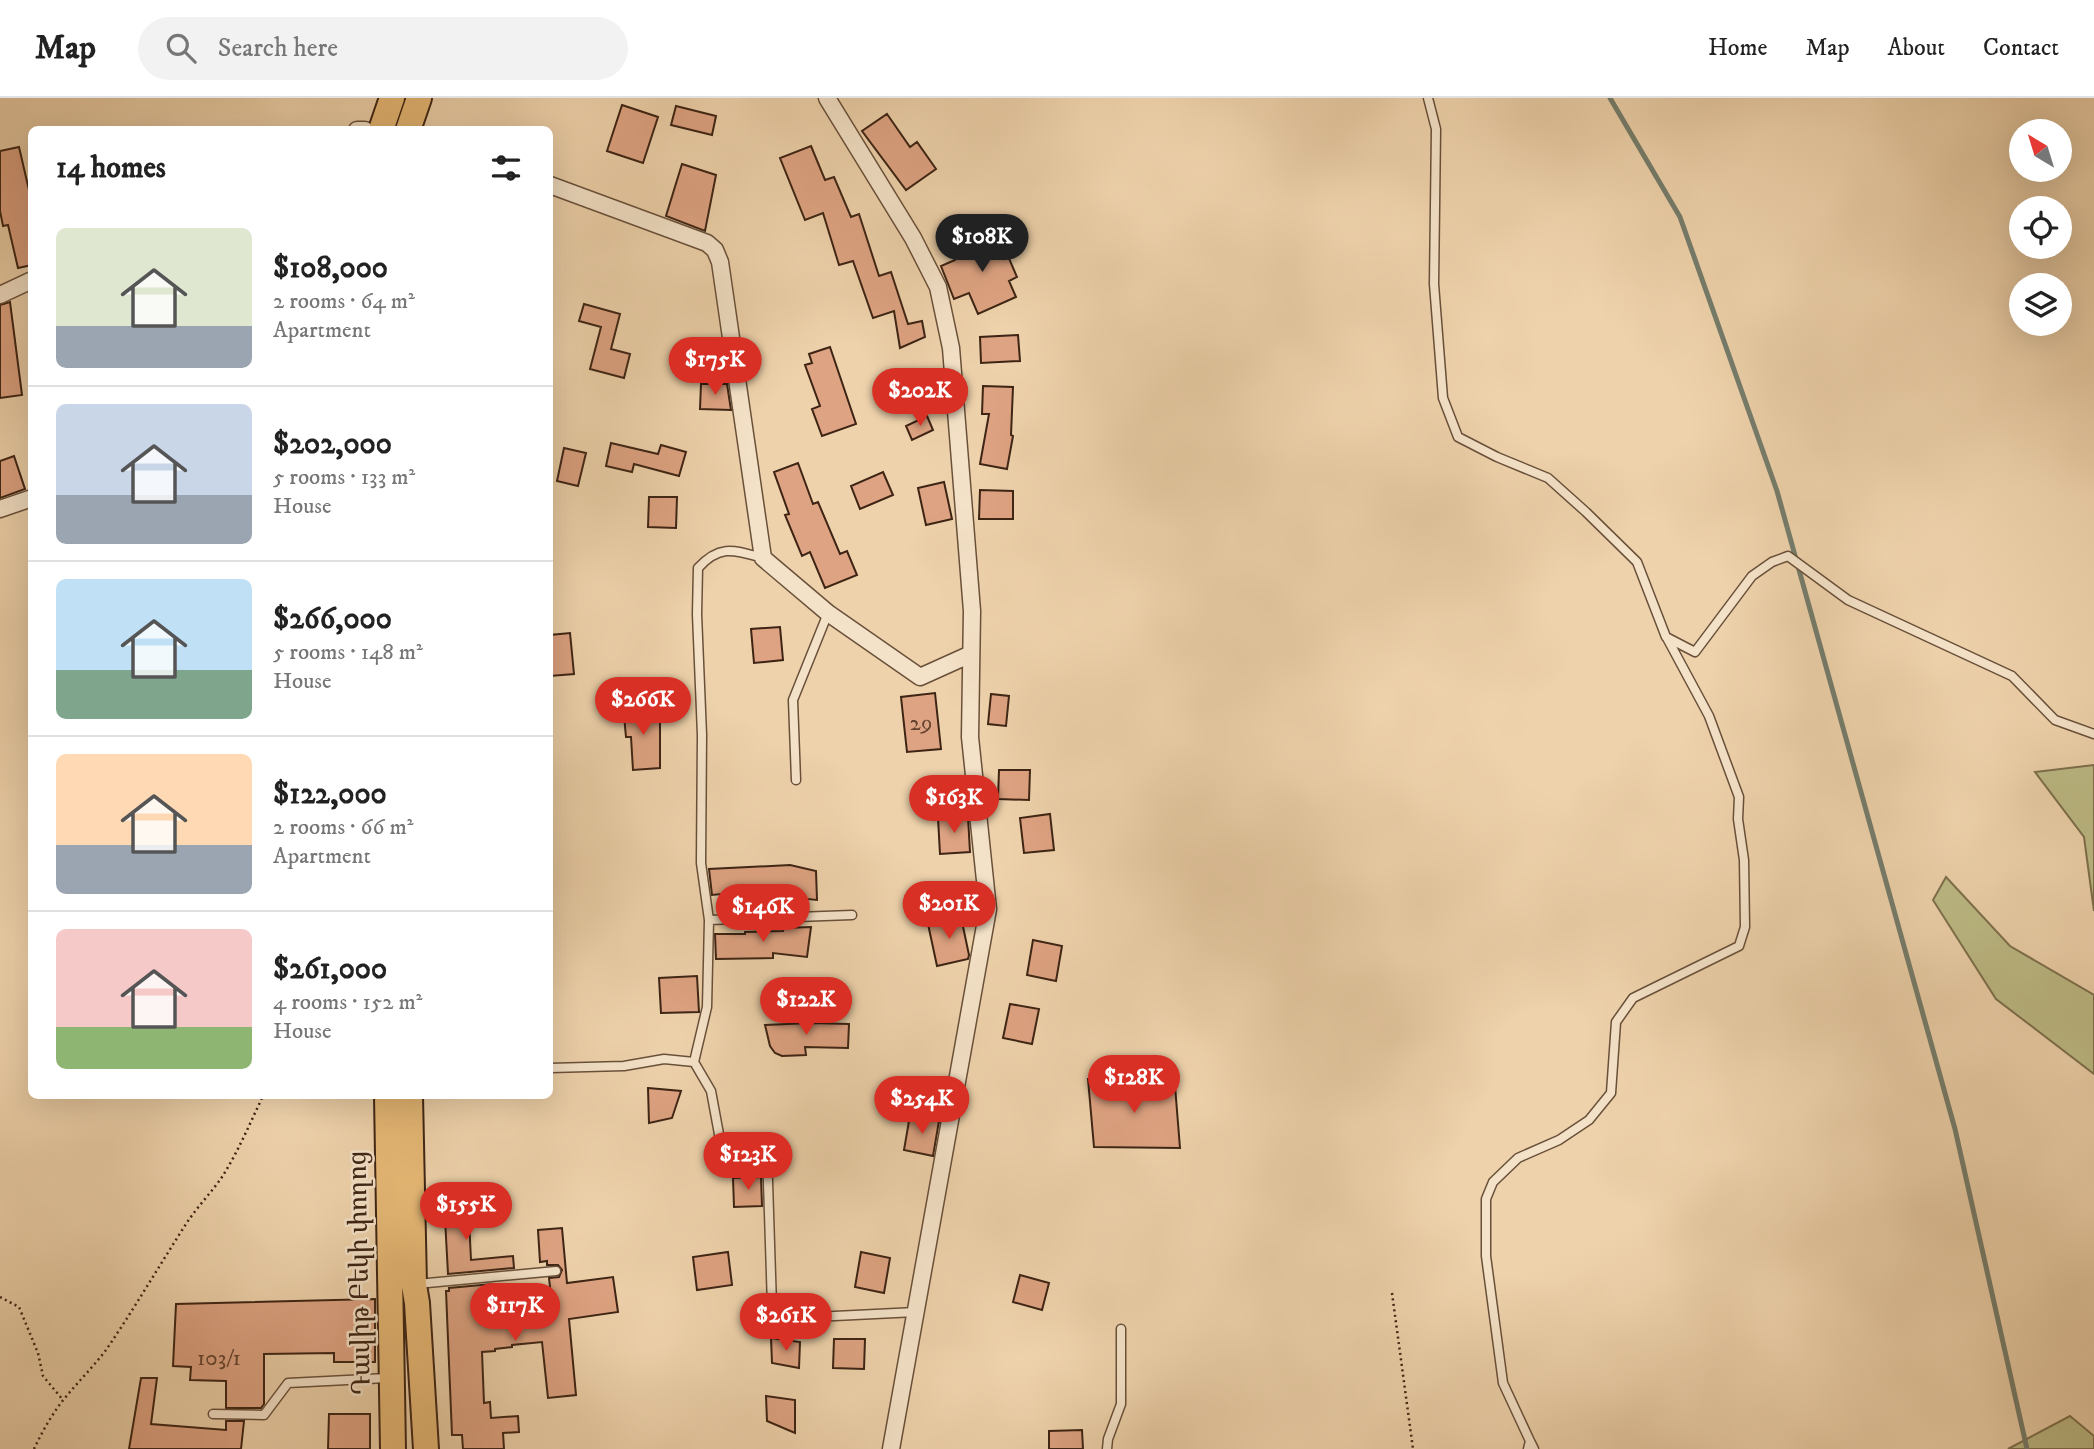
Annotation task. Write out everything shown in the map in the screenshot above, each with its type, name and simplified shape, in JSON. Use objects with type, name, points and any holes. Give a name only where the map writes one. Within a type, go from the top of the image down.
[{"type":"main road","points":[[381,126],[391,98]]},
{"type":"main road","points":[[409,126],[419,98]]},
{"type":"main road","name":"Դավիթ Բեկի փողոց","points":[[387,1099],[393,1449]]},
{"type":"main road","name":"Դավիթ Բեկի փողոց","points":[[410,1099],[415,1294],[426,1449]]},
{"type":"main road","points":[[390,1306],[395,1296],[415,1294]]},
{"type":"street","points":[[827,98],[913,238],[938,288],[950,348],[972,611],[970,737],[988,909],[891,1449]]},
{"type":"street","points":[[553,187],[706,243],[715,250],[720,262],[763,558],[828,613],[920,677],[971,654]]},
{"type":"street","points":[[0,295],[28,282]]},
{"type":"street","points":[[0,509],[28,499]]},
{"type":"lane","points":[[1428,98],[1436,129],[1434,284],[1443,398],[1458,437],[1548,478],[1637,562],[1666,636],[1709,716],[1739,797],[1738,819],[1744,860],[1745,927],[1739,946],[1633,998],[1616,1022],[1611,1093],[1590,1120],[1559,1140],[1518,1158],[1493,1182],[1486,1199],[1486,1256],[1503,1383],[1531,1446]]},
{"type":"lane","points":[[763,558],[731,549],[709,557],[698,568],[697,614],[702,735],[701,863],[709,920],[708,1007],[694,1062],[711,1091],[721,1145],[767,1151],[772,1306],[783,1316],[794,1318],[916,1312]]},
{"type":"lane","points":[[1666,636],[1695,652],[1752,576],[1772,562],[1788,556],[1848,600],[2012,676],[2055,720],[2094,734]]},
{"type":"lane","points":[[796,780],[793,700],[828,613]]},
{"type":"lane","points":[[709,920],[852,915]]},
{"type":"lane","points":[[553,1068],[624,1066],[664,1059],[694,1062]]},
{"type":"lane","points":[[415,1294],[556,1271]]},
{"type":"lane","points":[[1107,1449],[1121,1404],[1121,1329]]},
{"type":"lane","points":[[213,1414],[264,1415],[288,1383],[390,1378]]},
{"type":"path","points":[[34,1449],[63,1400],[104,1352],[189,1219],[222,1178],[262,1099]]},
{"type":"path","points":[[1392,1293],[1413,1449]]},
{"type":"path","points":[[0,1297],[19,1307],[38,1353],[43,1376],[63,1400]]},
{"type":"shaded area","points":[[2094,765],[2094,911],[2084,837],[2035,772]]},
{"type":"shaded area","points":[[1946,877],[2010,946],[2094,995],[2094,1074],[1996,999],[1933,900]]},
{"type":"shaded area","points":[[2070,1416],[2094,1436],[2094,1449],[2008,1449]]},
{"type":"building","points":[[622,105],[658,117],[643,163],[607,151]]},
{"type":"building","points":[[676,106],[716,116],[712,135],[671,125]]},
{"type":"building","points":[[887,114],[910,147],[917,142],[936,169],[906,190],[862,131]]},
{"type":"building","points":[[811,146],[825,180],[834,177],[851,217],[859,214],[879,276],[891,272],[908,324],[922,321],[925,337],[900,348],[894,311],[873,318],[853,261],[839,265],[823,213],[805,220],[780,158]]},
{"type":"building","points":[[19,147],[28,186],[28,266],[18,268],[8,225],[3,226],[0,211],[0,151]]},
{"type":"building","points":[[682,164],[716,175],[705,231],[666,216]]},
{"type":"building","points":[[998,233],[1017,277],[1009,281],[1016,297],[978,314],[969,293],[954,299],[941,266],[955,260],[952,253]]},
{"type":"building","points":[[10,302],[22,395],[0,398],[0,305]]},
{"type":"building","points":[[584,304],[620,314],[611,349],[630,354],[624,378],[590,369],[601,327],[579,321]]},
{"type":"building","points":[[1018,335],[1020,361],[981,363],[980,337]]},
{"type":"building","points":[[706,338],[710,371],[684,373],[681,341]]},
{"type":"building","points":[[830,347],[856,424],[822,436],[812,409],[820,406],[805,365],[812,363],[809,354]]},
{"type":"building","points":[[701,384],[727,384],[731,410],[700,409]]},
{"type":"building","points":[[983,386],[1013,387],[1013,436],[1007,469],[980,464],[989,414],[982,414]]},
{"type":"building","points":[[927,416],[933,430],[912,440],[906,426]]},
{"type":"building","points":[[611,443],[658,454],[661,445],[686,452],[679,476],[634,464],[632,472],[606,466]]},
{"type":"building","points":[[564,448],[586,453],[578,486],[557,481]]},
{"type":"building","points":[[14,456],[25,489],[0,498],[0,461]]},
{"type":"building","points":[[798,463],[813,504],[818,502],[840,554],[847,551],[857,575],[825,588],[810,552],[802,556],[785,515],[789,514],[774,472]]},
{"type":"building","points":[[883,472],[893,495],[860,509],[851,486]]},
{"type":"building","points":[[944,482],[952,519],[926,525],[918,488]]},
{"type":"building","points":[[980,490],[1013,491],[1013,519],[979,519]]},
{"type":"building","points":[[649,497],[677,497],[676,528],[648,527]]},
{"type":"building","points":[[780,627],[783,660],[754,663],[751,629]]},
{"type":"building","points":[[570,633],[574,674],[553,676],[553,635]]},
{"type":"building","points":[[935,693],[941,749],[907,752],[901,697]]},
{"type":"building","points":[[991,694],[1009,696],[1006,726],[988,724]]},
{"type":"building","points":[[645,703],[646,720],[660,719],[660,768],[633,770],[631,737],[626,737],[623,705]]},
{"type":"building","points":[[999,770],[1030,770],[1029,800],[998,799]]},
{"type":"building","points":[[1050,814],[1054,850],[1024,853],[1020,818]]},
{"type":"building","points":[[968,817],[970,852],[940,854],[938,818]]},
{"type":"building","points":[[790,865],[816,871],[817,900],[754,891],[712,895],[709,869]]},
{"type":"building","points":[[961,917],[968,959],[937,966],[928,924]]},
{"type":"building","points":[[811,927],[807,957],[773,953],[773,958],[716,959],[715,934],[745,934]]},
{"type":"building","points":[[1033,940],[1062,946],[1056,981],[1027,975]]},
{"type":"building","points":[[697,976],[699,1012],[661,1013],[659,978]]},
{"type":"building","points":[[1010,1004],[1039,1009],[1032,1044],[1003,1038]]},
{"type":"building","points":[[849,1024],[848,1048],[805,1047],[806,1055],[782,1056],[775,1053],[770,1046],[765,1025]]},
{"type":"building","points":[[1088,1079],[1175,1086],[1180,1148],[1094,1147]]},
{"type":"building","points":[[648,1088],[681,1091],[672,1118],[649,1123]]},
{"type":"building","points":[[910,1115],[939,1121],[933,1156],[904,1150]]},
{"type":"building","points":[[761,1177],[762,1206],[734,1207],[733,1178]]},
{"type":"building","points":[[468,1199],[471,1260],[513,1256],[514,1268],[448,1274],[444,1200]]},
{"type":"building","points":[[562,1228],[567,1283],[613,1277],[618,1312],[569,1319],[576,1395],[548,1398],[542,1342],[482,1352],[484,1403],[490,1402],[491,1418],[518,1416],[519,1432],[503,1433],[504,1449],[463,1449],[462,1435],[452,1435],[446,1291],[449,1291],[449,1288],[492,1284],[494,1320],[553,1315],[549,1278],[559,1277],[562,1270],[558,1265],[547,1265],[547,1261],[540,1262],[538,1230]]},
{"type":"building","points":[[728,1252],[732,1285],[697,1290],[693,1257]]},
{"type":"building","points":[[861,1252],[890,1258],[884,1293],[855,1287]]},
{"type":"building","points":[[1020,1275],[1049,1283],[1042,1310],[1013,1302]]},
{"type":"building","points":[[375,1299],[375,1362],[334,1362],[334,1353],[264,1354],[264,1404],[261,1408],[226,1408],[226,1381],[190,1380],[191,1367],[173,1366],[176,1304]]},
{"type":"building","points":[[771,1338],[800,1342],[799,1368],[772,1363]]},
{"type":"building","points":[[834,1339],[865,1339],[864,1369],[833,1368]]},
{"type":"building","points":[[141,1378],[157,1378],[151,1424],[226,1430],[226,1421],[244,1421],[241,1449],[129,1449]]},
{"type":"building","points":[[766,1396],[795,1400],[795,1433],[767,1421]]},
{"type":"building","points":[[329,1414],[370,1414],[370,1449],[328,1449]]},
{"type":"building","points":[[1082,1430],[1083,1449],[1049,1449],[1049,1431]]},
{"type":"waterway","points":[[1610,98],[1680,217],[1777,491],[1955,1129],[2027,1449]]}]
